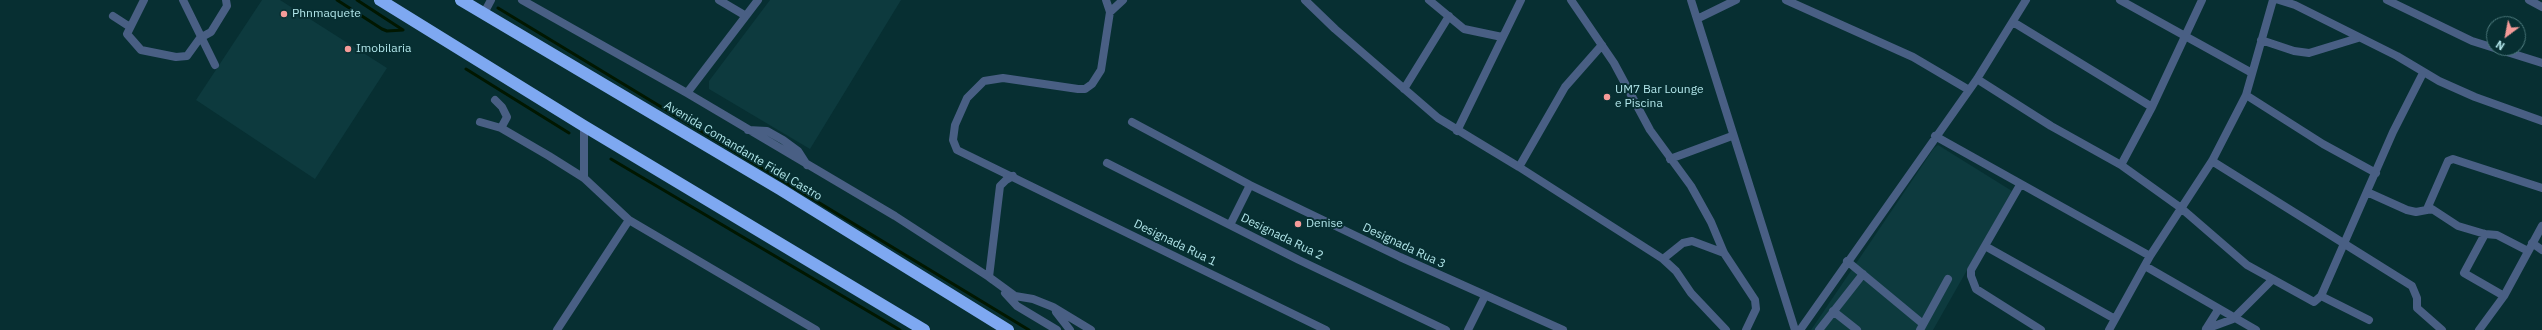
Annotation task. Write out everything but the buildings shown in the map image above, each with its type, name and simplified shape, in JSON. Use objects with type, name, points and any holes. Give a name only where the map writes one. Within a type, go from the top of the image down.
[{"type":"highway","points":[[380,0],[584,126],[924,330]]},
{"type":"highway","name":"Avenida Comandante Fidel Castro","points":[[461,0],[780,189],[1008,330]]},
{"type":"street","points":[[144,0],[127,34],[141,50],[162,56],[187,56],[200,38],[211,32],[220,20],[227,6],[226,0]]},
{"type":"street","points":[[183,0],[200,38],[215,65]]},
{"type":"street","points":[[484,13],[491,0]]},
{"type":"street","points":[[522,0],[687,93],[895,216],[989,277],[1015,296],[1033,299],[1052,307],[1091,330]]},
{"type":"street","points":[[719,0],[746,16]]},
{"type":"street","points":[[687,93],[758,0]]},
{"type":"street","points":[[1106,0],[1110,12],[1123,0]]},
{"type":"street","points":[[1305,0],[1404,89],[1457,131],[1519,167],[1663,259],[1676,271],[1701,305],[1726,330]]},
{"type":"street","points":[[1429,0],[1470,32],[1502,37]]},
{"type":"street","points":[[1457,131],[1521,0]]},
{"type":"street","points":[[1571,0],[1602,44],[1645,122],[1670,159],[1691,186],[1711,222],[1724,253],[1757,305],[1746,330]]},
{"type":"street","points":[[1691,0],[1732,136],[1795,330]]},
{"type":"street","points":[[1697,19],[1736,0]]},
{"type":"street","points":[[1786,0],[1912,58],[1968,90]]},
{"type":"street","points":[[1800,330],[1935,136],[1977,79],[2026,0]]},
{"type":"street","points":[[2120,0],[2252,73]]},
{"type":"street","points":[[2121,165],[2187,36],[2202,0]]},
{"type":"street","points":[[2109,330],[2150,256],[2212,161],[2246,95],[2273,0]]},
{"type":"street","points":[[2279,0],[2295,5],[2358,38],[2397,56],[2423,73],[2475,98],[2542,122]]},
{"type":"street","points":[[2387,0],[2472,41],[2542,63]]},
{"type":"street","points":[[2529,0],[2542,7]]},
{"type":"street","name":"Designada Rua 1","points":[[1110,12],[1101,70],[1088,87],[1078,89],[990,79],[975,87],[967,98],[954,124],[953,140],[957,150],[1326,330]]},
{"type":"street","points":[[113,16],[130,28]]},
{"type":"street","points":[[1404,89],[1448,16]]},
{"type":"street","points":[[2013,22],[2152,107]]},
{"type":"street","points":[[2261,40],[2294,51],[2309,53],[2358,38]]},
{"type":"street","points":[[1519,167],[1565,87],[1602,44]]},
{"type":"street","points":[[1977,79],[2051,126],[2121,165],[2181,208],[2247,264],[2272,280],[2314,302],[2321,296],[2376,172],[2423,73]]},
{"type":"street","points":[[2246,95],[2323,144],[2376,172]]},
{"type":"street","points":[[495,100],[502,107],[507,117],[501,128]]},
{"type":"street","points":[[480,122],[501,128],[584,178],[629,220],[816,329]]},
{"type":"street","name":"Designada Rua 3","points":[[1132,122],[1250,185],[1485,296],[1563,330]]},
{"type":"street","points":[[584,126],[584,178]]},
{"type":"street","points":[[1670,159],[1732,136]]},
{"type":"street","points":[[1935,136],[2020,185],[2150,256]]},
{"type":"street","points":[[2427,209],[2448,161],[2453,159],[2542,188]]},
{"type":"street","points":[[2212,161],[2412,286],[2417,298],[2416,308],[2442,330]]},
{"type":"street","name":"Designada Rua 2","points":[[1107,163],[1230,225],[1446,330]]},
{"type":"street","points":[[989,277],[1000,186],[1013,176]]},
{"type":"street","points":[[1230,225],[1250,185]]},
{"type":"street","points":[[2020,185],[1971,270],[1972,282],[1976,289],[2041,330]]},
{"type":"street","points":[[2367,192],[2407,210],[2416,212],[2427,209],[2437,211],[2458,226],[2485,234],[2500,236],[2528,251]]},
{"type":"street","points":[[557,330],[629,220]]},
{"type":"street","points":[[2479,330],[2504,296],[2542,226]]},
{"type":"street","points":[[2485,234],[2464,273],[2504,296]]},
{"type":"street","points":[[1663,259],[1683,243],[1692,241],[1724,253]]},
{"type":"street","points":[[2532,243],[2542,250]]},
{"type":"street","points":[[1985,246],[2115,319]]},
{"type":"street","points":[[1847,261],[1921,327],[1948,279]]},
{"type":"street","points":[[2144,266],[2233,319],[2256,330]]},
{"type":"street","points":[[1819,330],[1862,274]]},
{"type":"street","points":[[989,277],[1017,306],[1057,330]]},
{"type":"street","points":[[2206,330],[2233,319],[2272,280]]},
{"type":"street","points":[[1468,330],[1485,296]]},
{"type":"street","points":[[2321,296],[2369,320]]},
{"type":"street","points":[[1052,307],[1070,330]]},
{"type":"street","points":[[2206,330],[2218,310]]},
{"type":"street","points":[[1833,311],[1857,330]]},
{"type":"shaded area","points":[[262,0],[280,0],[387,68],[315,179],[196,100]]},
{"type":"shaded area","points":[[770,0],[901,0],[810,149],[709,89],[709,81]]},
{"type":"shaded area","points":[[1938,145],[2012,191],[1933,330],[1811,330],[1934,148]]},
{"type":"waterway","points":[[337,0],[382,29],[387,31],[403,30]]},
{"type":"waterway","points":[[357,0],[403,30]]},
{"type":"waterway","points":[[498,8],[1029,330]]},
{"type":"waterway","points":[[466,69],[569,133]]},
{"type":"waterway","points":[[611,159],[900,330]]},
{"type":"place","name":"Phnmaquete","points":[[284,14]]},
{"type":"place","name":"Imobilaria","points":[[348,49]]},
{"type":"place","name":"UM7 Bar Lounge e Piscina","points":[[1607,97]]},
{"type":"place","name":"Denise","points":[[1298,224]]}]
